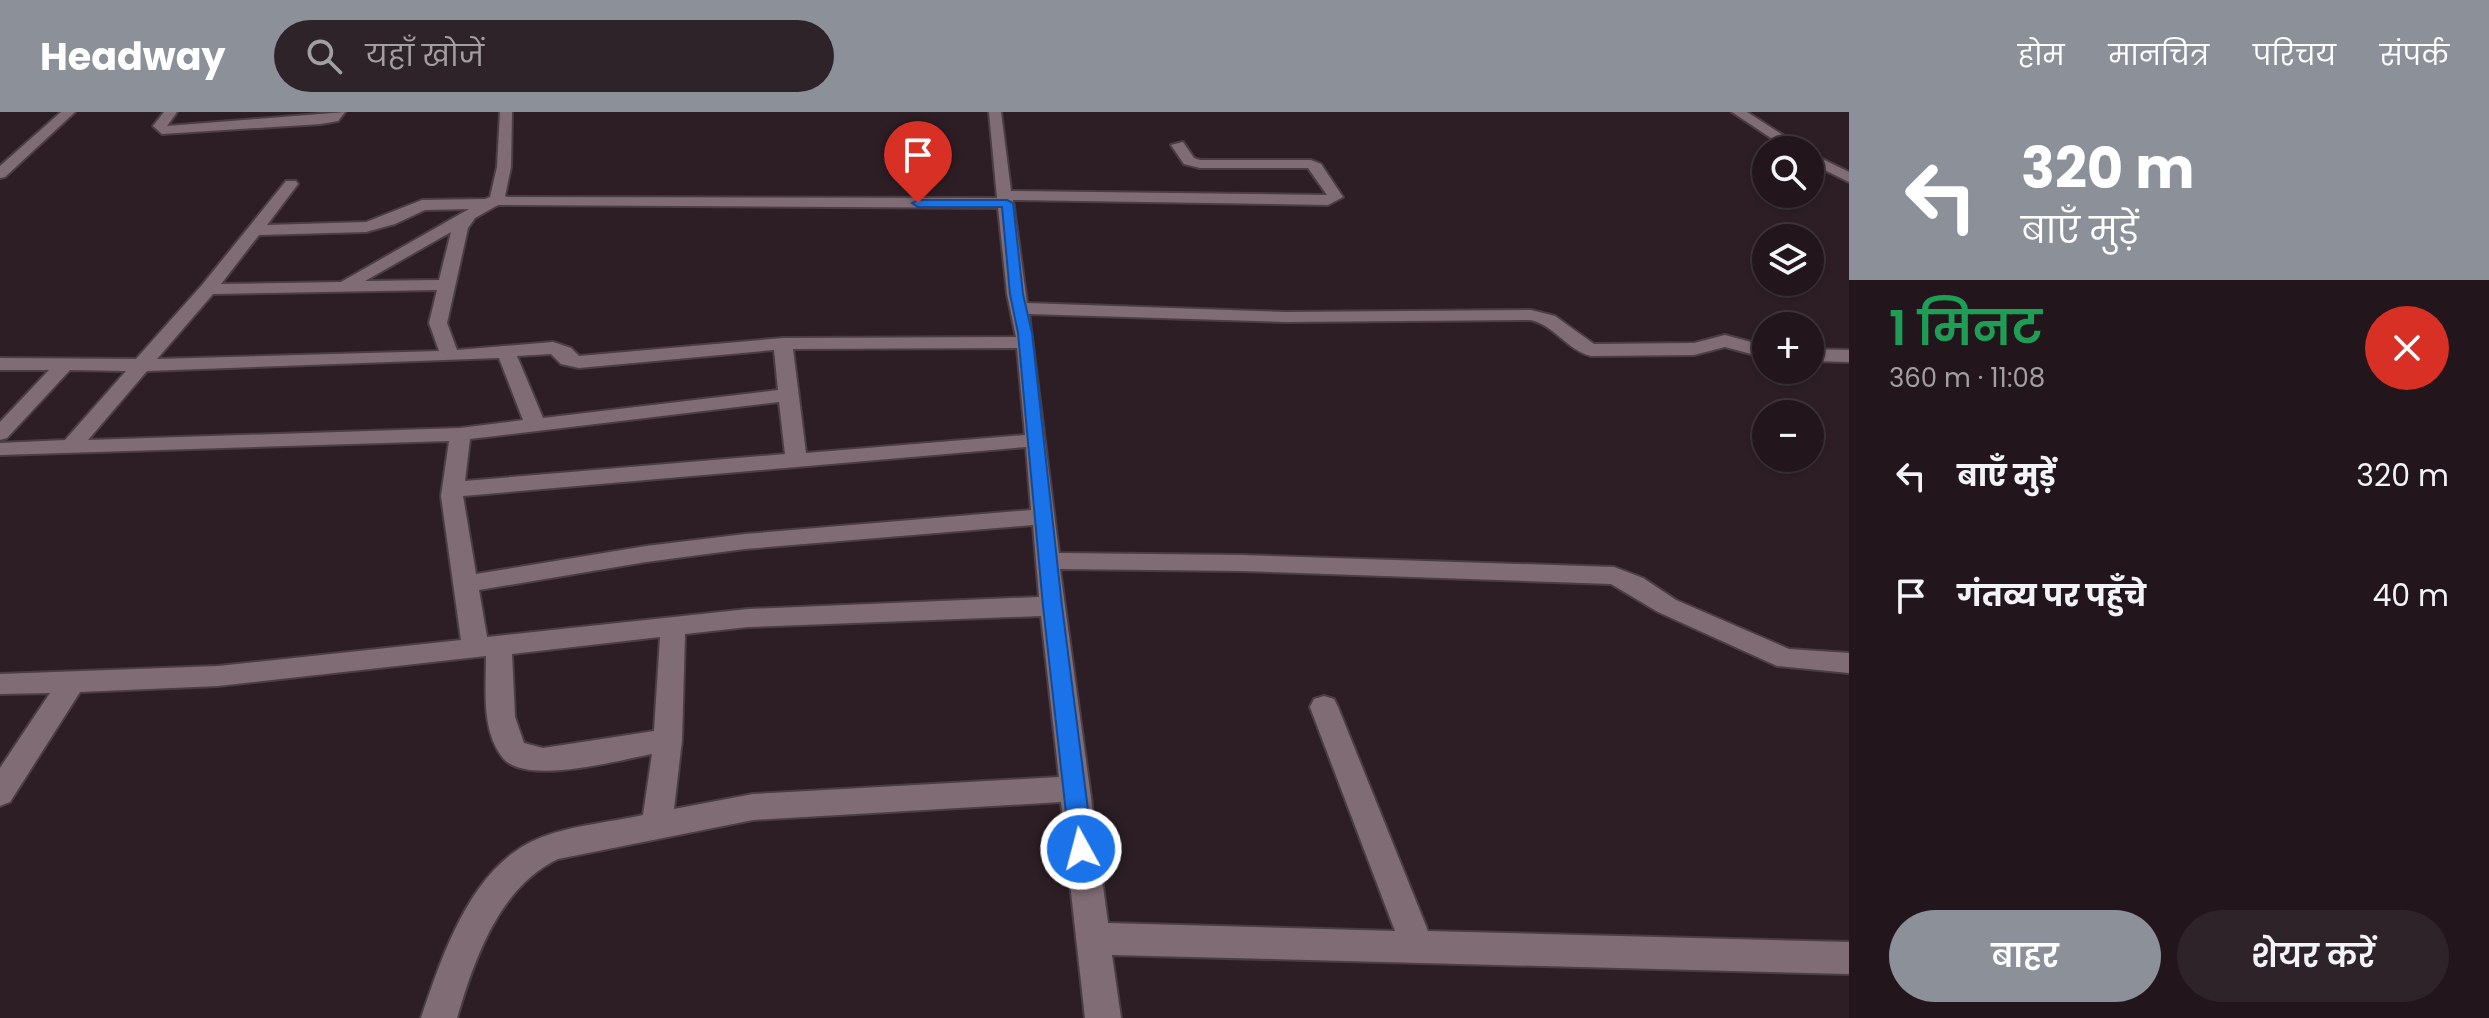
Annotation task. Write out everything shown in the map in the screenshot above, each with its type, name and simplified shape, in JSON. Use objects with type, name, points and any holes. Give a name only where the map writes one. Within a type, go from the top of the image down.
[{"type":"street","points":[[1,173],[69,112],[82,112]]},
{"type":"street","points":[[171,112],[160,126],[162,130],[321,120],[333,118],[339,112]]},
{"type":"street","points":[[346,285],[493,201],[504,167],[506,112]]},
{"type":"street","points":[[995,112],[1026,342],[1050,561],[1052,606],[1103,1018]]},
{"type":"street","points":[[1738,112],[1777,136]]},
{"type":"street","points":[[256,230],[366,227],[389,221],[422,205],[493,201],[1328,200],[1336,197],[1311,164],[1200,164],[1189,161],[1178,145]]},
{"type":"street","points":[[1824,164],[1849,178]]},
{"type":"street","points":[[1829,167],[1849,167]]},
{"type":"street","points":[[72,445],[208,289],[291,184]]},
{"type":"street","points":[[450,356],[438,323],[444,285],[460,227],[470,215]]},
{"type":"street","points":[[208,289],[444,285]]},
{"type":"street","points":[[1020,308],[1286,317],[1531,315],[1550,318],[1577,344],[1591,350],[1694,349],[1725,341],[1752,348]]},
{"type":"street","points":[[0,364],[141,365],[450,356],[559,349],[568,360],[579,362],[783,344],[1026,342]]},
{"type":"street","points":[[783,344],[796,462]]},
{"type":"street","points":[[506,352],[536,426]]},
{"type":"street","points":[[1824,355],[1849,356]]},
{"type":"street","points":[[0,434],[65,364]]},
{"type":"street","points":[[0,449],[460,434],[789,395]]},
{"type":"street","points":[[460,434],[453,489],[466,584],[488,648],[503,729],[514,752],[525,758],[543,760],[668,740]]},
{"type":"street","points":[[453,489],[1036,440]]},
{"type":"street","points":[[466,584],[718,546],[857,530],[1045,517]]},
{"type":"street","points":[[1050,561],[1242,563],[1614,576],[1634,584],[1667,606],[1786,659],[1849,663]]},
{"type":"street","points":[[0,684],[218,676],[748,618],[1052,606]]},
{"type":"street","points":[[657,825],[668,740],[673,626]]},
{"type":"street","points":[[0,793],[72,681]]},
{"type":"street","points":[[1324,707],[1418,947]]},
{"type":"street","points":[[439,1018],[448,989],[488,906],[513,873],[545,849],[700,815],[764,806],[1074,789]]},
{"type":"street","points":[[1092,939],[1849,958]]},
{"type":"route","points":[[918,203],[1007,203],[1016,294],[1025,333],[1050,561],[1052,606],[1081,849]]}]
